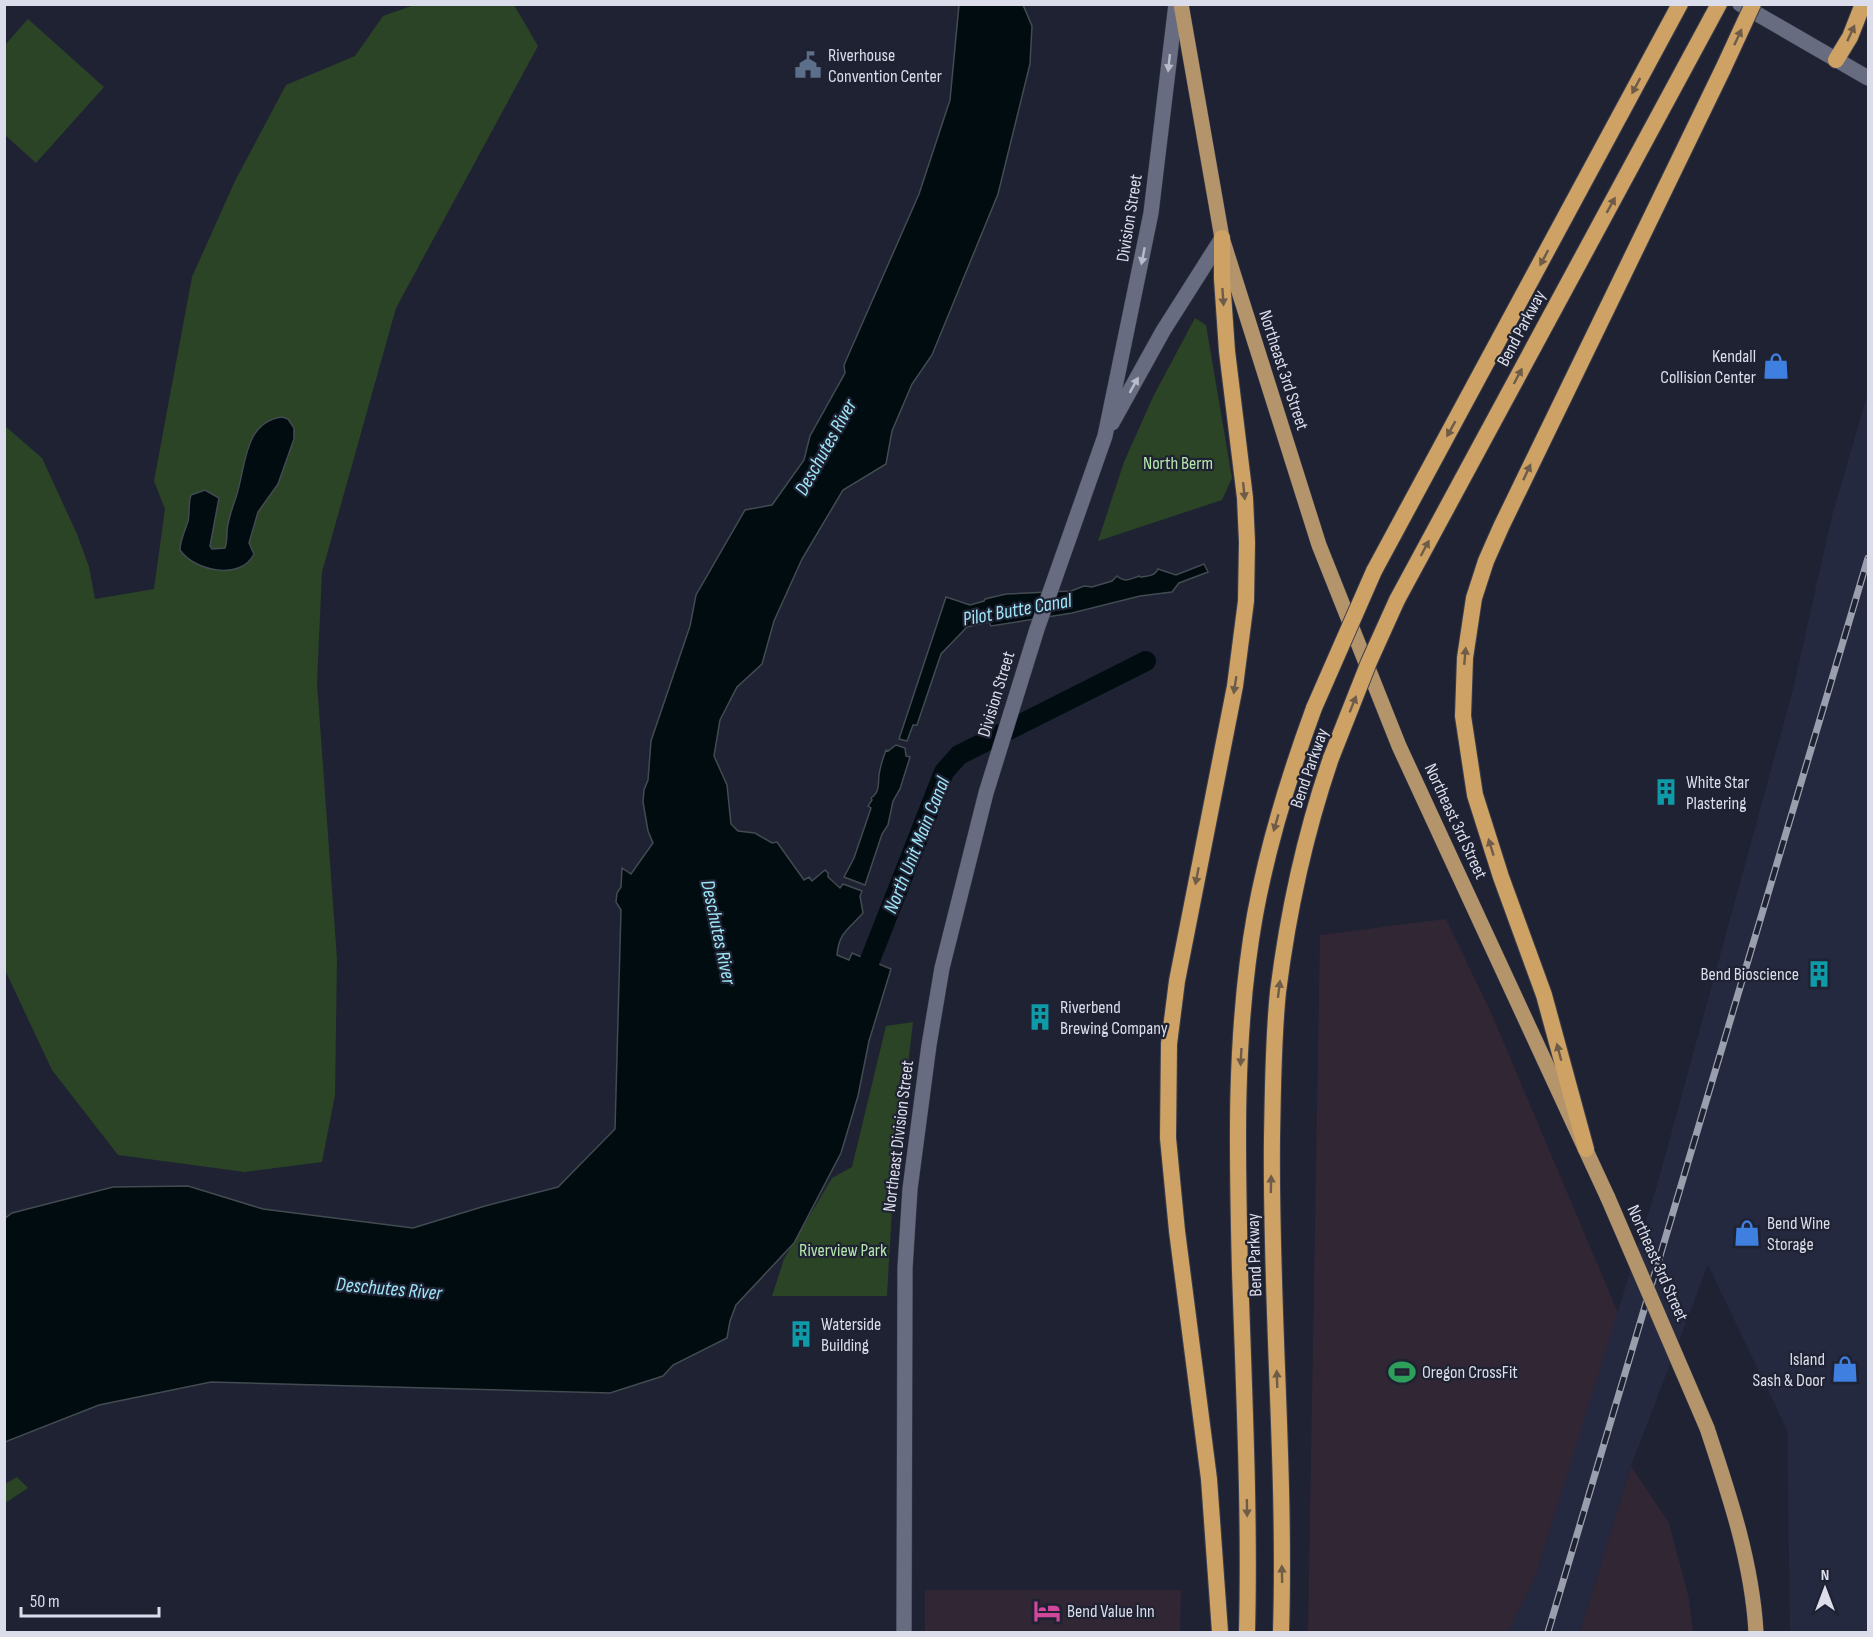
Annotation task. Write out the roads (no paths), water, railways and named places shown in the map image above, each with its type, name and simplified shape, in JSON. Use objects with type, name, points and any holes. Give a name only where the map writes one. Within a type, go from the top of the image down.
[{"type":"highway","name":"Bend Parkway","points":[[1247,1632],[1248,1543],[1238,1211],[1238,1111],[1241,1040],[1250,950],[1263,875],[1291,771],[1314,708],[1374,571],[1680,4]]},
{"type":"highway","name":"Bend Parkway","points":[[1281,1632],[1281,1481],[1271,1198],[1273,1058],[1278,993],[1293,896],[1304,847],[1331,758],[1369,662],[1397,600],[1719,4]]},
{"type":"highway","points":[[1586,1149],[1544,995],[1501,877],[1475,795],[1463,716],[1468,628],[1474,598],[1501,527],[1753,4]]},
{"type":"highway","points":[[1836,60],[1850,37],[1863,4]]},
{"type":"highway","points":[[1220,1632],[1209,1479],[1175,1211],[1168,1126],[1169,1044],[1177,981],[1235,686],[1246,601],[1245,498],[1227,351],[1222,279],[1222,238]]},
{"type":"main road","name":"Division Street","points":[[996,759],[1052,584],[1105,436],[1151,213],[1176,4]]},
{"type":"main road","name":"Northeast 3rd Street","points":[[1180,4],[1222,238],[1319,545],[1399,747],[1586,1149],[1707,1428],[1728,1491],[1745,1554],[1756,1632]]},
{"type":"main road","points":[[1740,4],[1869,78]]},
{"type":"main road","name":"Division Street","points":[[1105,436],[1163,332],[1222,238]]},
{"type":"main road","name":"Northeast Division Street","points":[[904,1632],[903,1340],[910,1189],[923,1080],[942,969],[964,876],[996,759]]},
{"type":"water","name":"Deschutes River","points":[[959,5],[1023,5],[1032,26],[1030,64],[998,194],[932,355],[912,384],[892,431],[886,464],[843,490],[802,559],[774,621],[762,664],[737,687],[720,720],[714,756],[727,785],[731,824],[738,831],[755,833],[772,843],[777,842],[804,880],[809,877],[812,881],[825,870],[828,877],[840,888],[843,884],[862,891],[860,896],[863,913],[842,936],[837,955],[849,960],[852,953],[891,969],[869,1041],[858,1096],[841,1153],[794,1243],[736,1305],[727,1338],[673,1365],[663,1376],[610,1393],[211,1382],[99,1405],[5,1442],[4,1219],[12,1213],[113,1187],[188,1186],[263,1209],[413,1228],[558,1187],[615,1129],[621,910],[616,902],[617,893],[621,887],[622,868],[631,874],[653,843],[648,831],[643,802],[648,780],[651,741],[690,626],[696,595],[745,510],[772,505],[804,460],[810,436],[845,373],[844,365],[919,194],[950,100]]},
{"type":"water","points":[[282,417],[288,419],[294,428],[294,439],[278,484],[258,512],[249,543],[254,554],[239,568],[229,570],[206,568],[196,563],[180,550],[188,521],[191,495],[205,490],[219,498],[210,546],[212,549],[225,548],[227,527],[248,448],[260,428],[269,421]]},
{"type":"water","name":"Pilot Butte Canal","points":[[1204,564],[1208,572],[1179,583],[1172,592],[1140,596],[1072,613],[991,626],[989,622],[967,627],[941,654],[917,725],[913,725],[907,741],[899,739],[946,597],[970,605],[1006,594],[1071,591],[1084,586],[1092,587],[1112,581],[1117,576],[1125,580],[1151,575],[1158,569],[1176,575]]},
{"type":"water","points":[[896,745],[905,748],[906,756],[910,757],[865,885],[844,877],[854,858],[871,808],[868,806],[871,798],[877,790],[886,750]]},
{"type":"waterway","name":"North Unit Main Canal","points":[[861,983],[944,772],[959,755],[1146,661]]},
{"type":"railway","points":[[1548,1632],[1868,558]]},
{"type":"place","name":"Riverhouse Convention Center","points":[[808,65]]},
{"type":"place","name":"Kendall Collision Center","points":[[1776,366]]},
{"type":"place","name":"White Star Plastering","points":[[1666,792]]},
{"type":"place","name":"Bend Bioscience","points":[[1819,974]]},
{"type":"place","name":"Riverbend Brewing Company","points":[[1040,1017]]},
{"type":"place","name":"Bend Wine Storage","points":[[1747,1233]]},
{"type":"place","name":"Waterside Building","points":[[801,1334]]},
{"type":"place","name":"Island Sash & Door","points":[[1845,1369]]},
{"type":"place","name":"Oregon CrossFit","points":[[1402,1372]]},
{"type":"place","name":"Bend Value Inn","points":[[1047,1611]]},
{"type":"park label","name":"North Berm","points":[[1178,463]]},
{"type":"park label","name":"Riverview Park","points":[[843,1250]]}]
